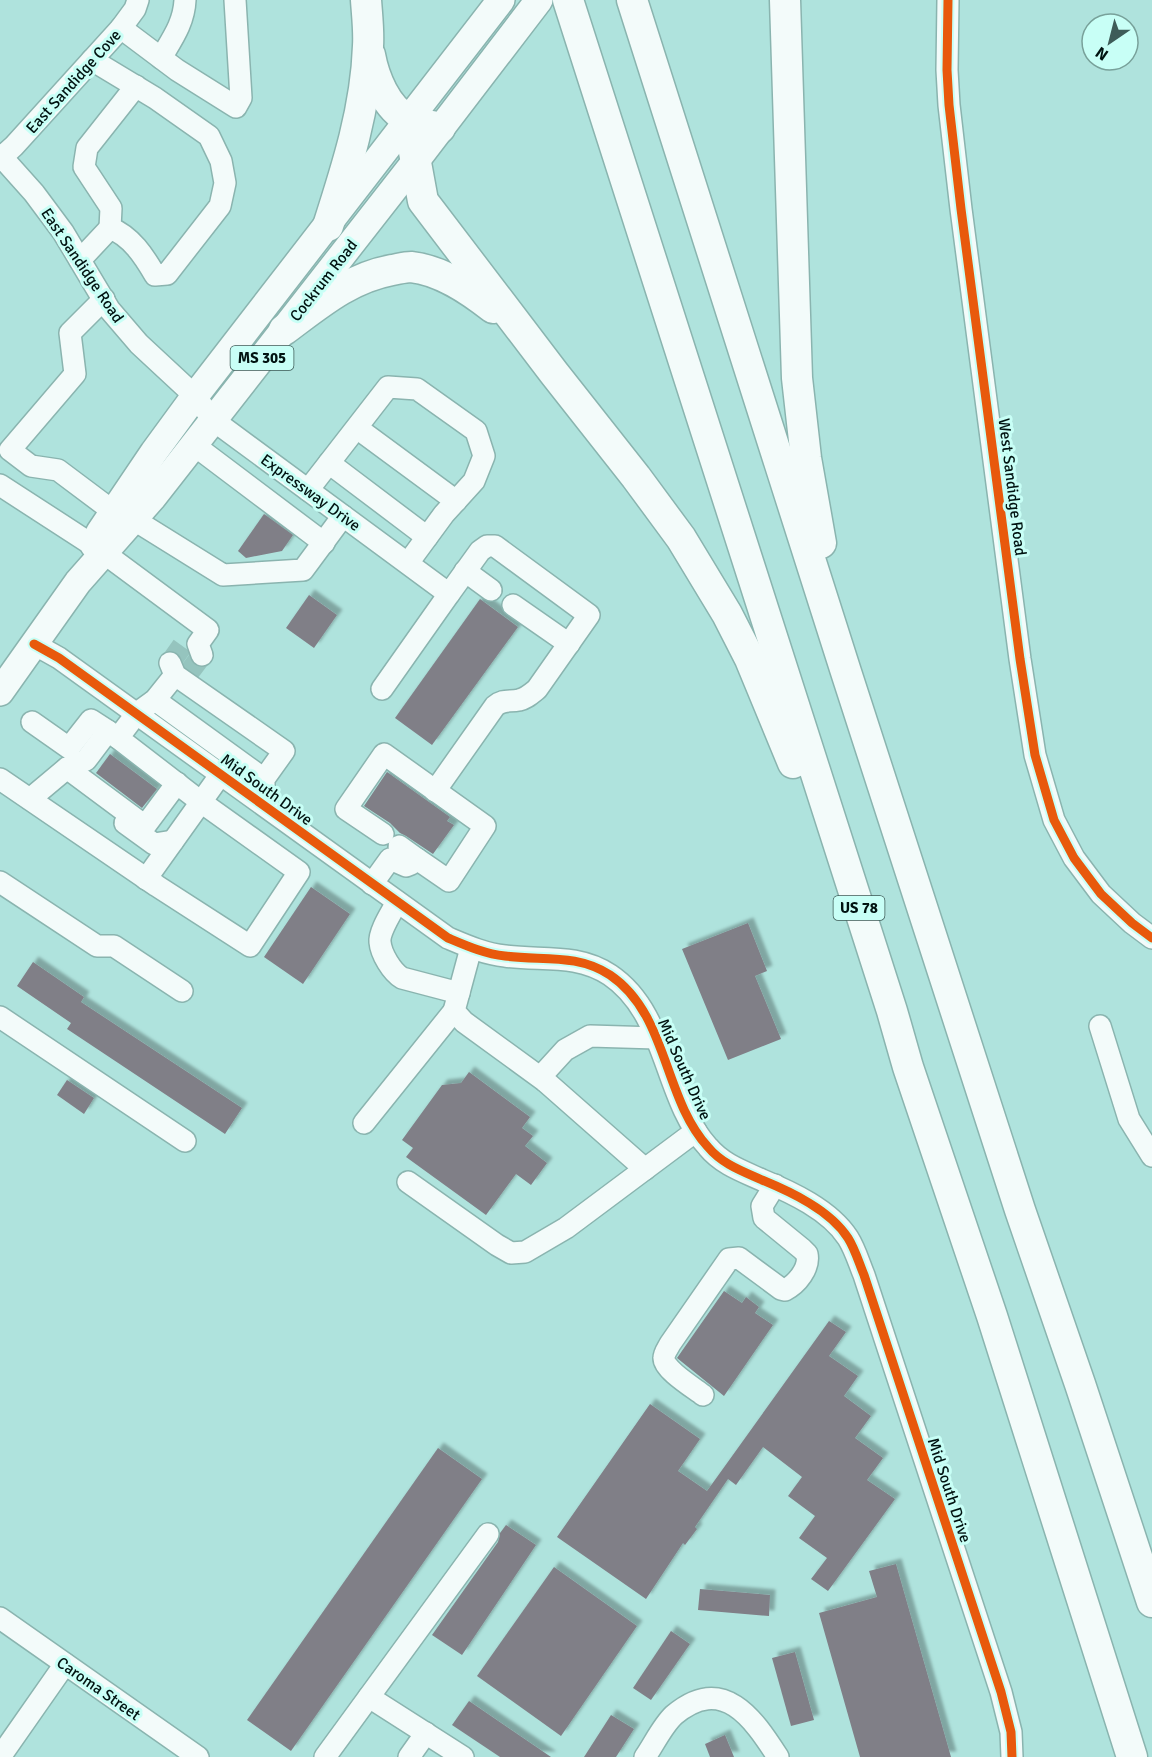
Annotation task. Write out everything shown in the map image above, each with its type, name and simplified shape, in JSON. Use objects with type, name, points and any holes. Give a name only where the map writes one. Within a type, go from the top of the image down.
[{"type":"highway","points":[[328,226],[358,128],[368,46],[366,0]]},
{"type":"highway","name":"US 78","points":[[568,0],[908,1067],[1003,1350],[1132,1757]]},
{"type":"highway","points":[[633,0],[846,672],[1020,1210],[1152,1602]]},
{"type":"highway","points":[[785,0],[798,388],[806,458],[818,526],[837,608],[846,672]]},
{"type":"highway","points":[[368,46],[374,74],[380,88],[398,111],[408,119],[441,128]]},
{"type":"highway","points":[[408,119],[423,201],[654,501],[687,548],[727,614],[780,727],[851,918],[892,1011]]},
{"type":"highway","points":[[284,330],[350,283],[377,273],[410,267],[437,275],[467,288],[518,326]]},
{"type":"main road","name":"Cockrum Road","points":[[124,515],[154,452],[501,0]]},
{"type":"main road","name":"Cockrum Road","points":[[0,692],[124,515],[194,445],[539,0]]},
{"type":"street","name":"East Sandidge Cove","points":[[1,156],[14,146],[93,60],[121,28],[135,9],[138,0]]},
{"type":"street","points":[[161,58],[179,28],[185,0]]},
{"type":"street","points":[[121,28],[161,58],[236,107],[241,98],[235,0]]},
{"type":"street","name":"West Sandidge Road","points":[[948,0],[949,105],[959,198],[1035,755],[1054,820],[1074,858],[1101,894],[1152,938]]},
{"type":"street","points":[[93,60],[209,135],[221,161],[225,183],[220,206],[167,274],[155,275],[145,258],[123,233],[110,228]]},
{"type":"street","points":[[80,260],[110,228],[111,208],[84,167],[87,148],[136,86]]},
{"type":"street","name":"East Sandidge Road","points":[[1,156],[34,193],[63,232],[104,299],[140,344],[195,396]]},
{"type":"street","points":[[104,299],[70,333],[75,374],[10,450],[31,466],[58,470],[124,515],[223,575],[303,570],[343,516]]},
{"type":"street","points":[[308,490],[388,387],[417,389],[476,432],[484,456],[474,481],[427,537],[408,564]]},
{"type":"street","name":"Expressway Drive","points":[[195,396],[213,420],[441,589]]},
{"type":"street","points":[[357,428],[456,501]]},
{"type":"street","points":[[194,445],[324,543]]},
{"type":"street","points":[[329,464],[427,537]]},
{"type":"street","points":[[0,484],[99,549],[208,630],[195,647]]},
{"type":"street","points":[[382,688],[441,589],[465,571],[480,550],[487,546],[495,546],[504,552],[589,615],[537,689],[528,697],[503,700],[495,706],[435,791]]},
{"type":"street","points":[[465,571],[491,590]]},
{"type":"street","points":[[513,604],[569,644]]},
{"type":"street","name":"Mid South Drive","points":[[34,644],[59,658],[137,713],[433,928],[471,948],[505,956],[568,959],[604,971],[629,991],[649,1022],[686,1112],[706,1146],[718,1158],[798,1197],[825,1214],[847,1236],[855,1251],[1001,1692],[1011,1732],[1012,1757]]},
{"type":"street","points":[[30,799],[70,763],[113,734],[155,700],[178,671],[284,751],[264,779],[264,785],[256,799]]},
{"type":"street","points":[[155,700],[264,779]]},
{"type":"street","points":[[32,722],[70,763],[154,844],[173,841]]},
{"type":"street","points":[[113,734],[201,802],[299,872]]},
{"type":"street","points":[[384,754],[435,791],[485,826],[449,881],[417,859],[406,866],[387,842],[346,809],[384,754]]},
{"type":"street","points":[[70,763],[146,826],[177,783]]},
{"type":"street","points":[[146,879],[221,774]]},
{"type":"street","points":[[1,781],[250,946],[318,844]]},
{"type":"street","points":[[372,884],[387,842]]},
{"type":"street","points":[[0,882],[97,946],[114,946],[182,991]]},
{"type":"street","points":[[397,902],[386,923],[380,942],[394,973],[456,1002],[464,1022],[545,1081],[645,1169]]},
{"type":"street","points":[[364,1123],[456,1002],[471,948]]},
{"type":"street","points":[[0,1017],[185,1141]]},
{"type":"street","points":[[1100,1026],[1129,1119],[1152,1156]]},
{"type":"street","points":[[545,1081],[544,1073],[565,1050],[590,1036],[656,1038]]},
{"type":"street","points":[[408,1182],[497,1245],[511,1252],[525,1252],[566,1228],[696,1131]]},
{"type":"street","points":[[703,1395],[670,1370],[665,1364],[664,1357],[670,1344],[729,1259],[739,1258],[785,1290],[794,1283],[807,1266],[807,1254],[764,1218],[762,1206],[775,1185]]},
{"type":"street","points":[[325,1757],[488,1534]]},
{"type":"street","name":"Caroma Street","points":[[1,1621],[198,1757]]},
{"type":"street","points":[[0,1757],[65,1664]]},
{"type":"street","points":[[369,1697],[463,1757]]},
{"type":"street","points":[[645,1757],[673,1716],[692,1703],[710,1697],[731,1702],[756,1723],[778,1757]]},
{"type":"street","points":[[409,1757],[426,1733]]},
{"type":"building","points":[[264,514],[293,535],[282,551],[246,558],[238,551]]},
{"type":"building","points":[[309,595],[337,615],[314,648],[286,628]]},
{"type":"building","points":[[480,599],[518,627],[432,745],[395,718]]},
{"type":"building","points":[[110,754],[157,789],[142,808],[96,773]]},
{"type":"building","points":[[387,772],[450,817],[447,821],[454,825],[433,854],[364,806]]},
{"type":"building","points":[[311,887],[350,914],[303,984],[264,957]]},
{"type":"building","points":[[748,923],[767,971],[755,976],[781,1039],[728,1060],[682,949]]},
{"type":"building","points":[[33,962],[84,997],[81,1002],[242,1108],[225,1134],[67,1029],[71,1023],[17,986]]},
{"type":"building","points":[[469,1072],[530,1117],[522,1128],[533,1136],[525,1146],[547,1163],[531,1185],[516,1174],[486,1215],[406,1157],[413,1148],[402,1140],[442,1085],[461,1083]]},
{"type":"building","points":[[67,1080],[94,1098],[84,1114],[57,1095]]},
{"type":"building","points":[[724,1291],[742,1303],[746,1297],[759,1307],[755,1313],[773,1325],[724,1396],[677,1358]]},
{"type":"building","points":[[829,1321],[846,1332],[829,1356],[858,1376],[844,1396],[871,1416],[855,1438],[883,1458],[867,1480],[895,1499],[828,1591],[811,1579],[827,1558],[799,1538],[815,1516],[788,1496],[802,1477],[763,1447],[736,1485],[728,1479],[695,1527],[697,1529],[685,1545],[683,1543],[646,1599],[557,1537],[650,1404],[700,1439],[678,1471],[707,1491]]},
{"type":"building","points":[[438,1448],[482,1479],[291,1751],[247,1720]]},
{"type":"building","points":[[506,1525],[536,1545],[462,1655],[432,1635],[498,1542],[500,1533]]},
{"type":"building","points":[[896,1564],[951,1757],[860,1757],[819,1613],[877,1597],[869,1571]]},
{"type":"building","points":[[554,1567],[637,1626],[561,1736],[477,1676]]},
{"type":"building","points":[[700,1589],[770,1595],[769,1616],[698,1610]]},
{"type":"building","points":[[671,1631],[690,1644],[651,1700],[633,1688]]},
{"type":"building","points":[[795,1652],[814,1720],[791,1726],[772,1658]]},
{"type":"building","points":[[469,1701],[551,1757],[500,1757],[452,1725]]},
{"type":"building","points":[[611,1715],[634,1729],[616,1757],[584,1757]]},
{"type":"building","points":[[725,1735],[734,1757],[710,1757],[705,1744]]},
{"type":"tunnel","points":[[170,663],[185,642]]},
{"type":"tunnel","points":[[187,675],[202,655]]},
{"type":"cycle path","points":[[948,0],[949,105],[1020,659],[1035,755],[1054,820],[1074,858],[1101,894],[1152,938]]},
{"type":"cycle path","points":[[34,644],[59,658],[448,938],[498,955],[585,963],[610,975],[629,992],[643,1011],[655,1034],[682,1105],[693,1127],[708,1147],[733,1166],[809,1203],[840,1228],[853,1247],[864,1275],[1001,1692],[1011,1732],[1012,1757]]}]
